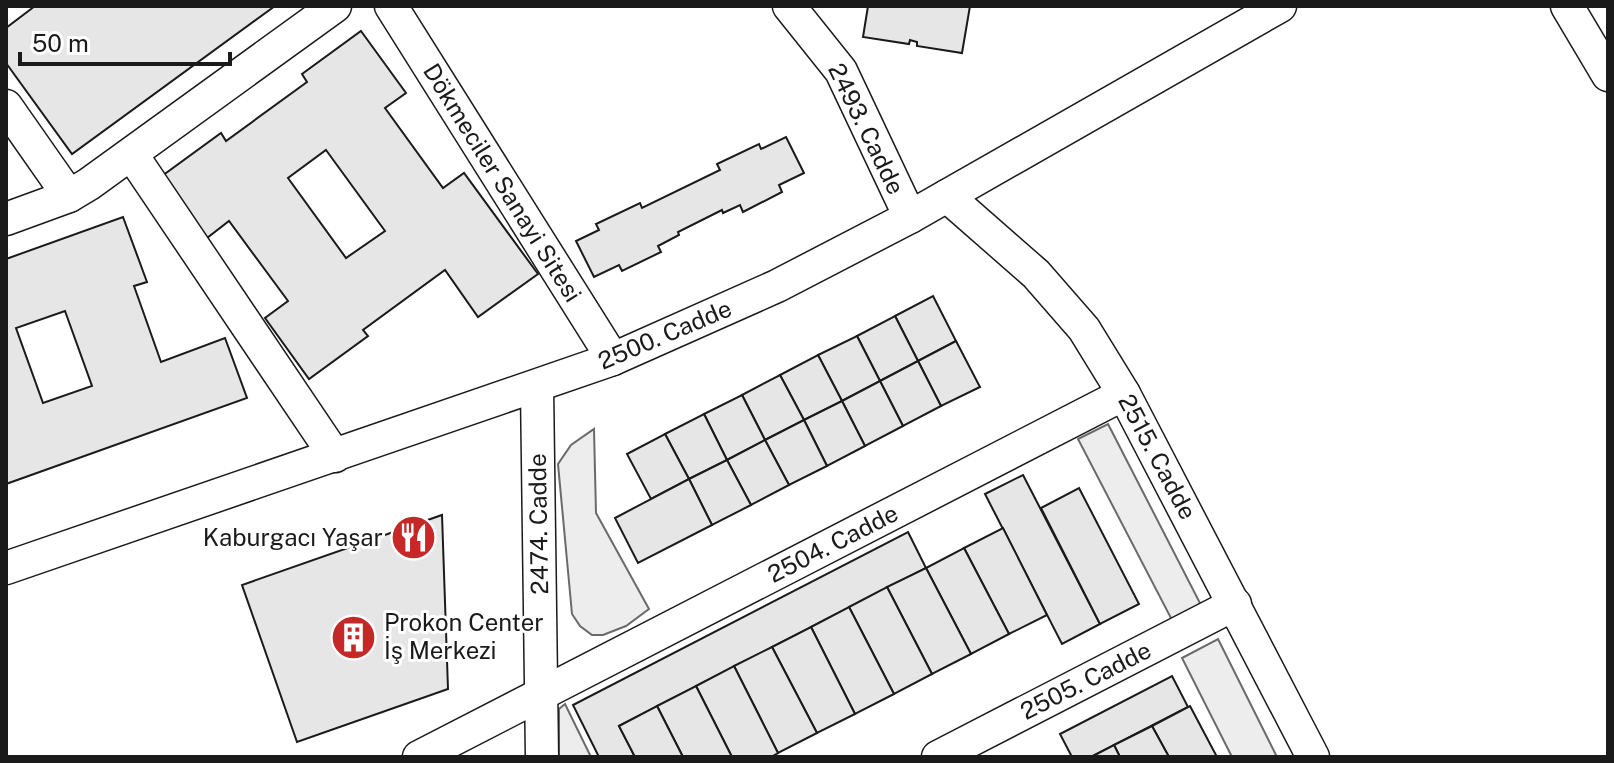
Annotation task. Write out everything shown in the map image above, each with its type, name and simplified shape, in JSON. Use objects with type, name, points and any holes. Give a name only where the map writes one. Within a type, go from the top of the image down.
[{"type":"street","points":[[6,219],[69,196],[132,155],[335,6]]},
{"type":"street","name":"Dökmeciler Sanayi Sitesi","points":[[391,6],[613,359]]},
{"type":"street","name":"2493. Cadde","points":[[789,6],[841,71],[910,217]]},
{"type":"street","name":"2500. Cadde","points":[[6,568],[613,359],[777,286],[910,217],[1280,6]]},
{"type":"street","points":[[1567,6],[1608,75]]},
{"type":"street","points":[[6,106],[69,196]]},
{"type":"street","points":[[132,155],[335,456]]},
{"type":"street","name":"2515. Cadde","points":[[947,196],[1036,274],[1084,329],[1124,394],[1313,757]]},
{"type":"street","name":"2474. Cadde","points":[[537,387],[542,757]]},
{"type":"street","name":"2504. Cadde","points":[[419,757],[1124,394]]},
{"type":"street","name":"2505. Cadde","points":[[938,757],[1235,604]]},
{"type":"shaded area","points":[[1108,424],[1202,607],[1173,622],[1078,439]]},
{"type":"shaded area","points":[[594,429],[596,513],[649,609],[626,626],[603,635],[592,635],[580,626],[572,614],[558,464],[571,445]]},
{"type":"shaded area","points":[[1218,639],[1277,757],[1232,757],[1182,658]]},
{"type":"shaded area","points":[[565,704],[591,757],[559,757],[559,709]]},
{"type":"building","points":[[35,6],[275,6],[72,154],[6,63],[6,28]]},
{"type":"building","points":[[868,6],[970,6],[962,53],[917,46],[917,42],[910,40],[909,44],[863,37]]},
{"type":"building","points":[[361,31],[406,93],[385,108],[443,188],[464,173],[538,274],[478,317],[445,270],[363,330],[368,336],[309,379],[265,318],[288,301],[229,221],[207,238],[162,176],[221,133],[226,141],[307,82],[302,74]],"holes":[[[326,150],[385,231],[346,258],[288,178]]]},
{"type":"building","points":[[786,137],[804,173],[779,185],[782,192],[743,212],[740,205],[723,213],[722,210],[678,232],[679,235],[658,246],[661,252],[622,271],[619,265],[594,277],[576,241],[599,230],[596,224],[640,203],[642,208],[720,170],[717,164],[759,144],[761,149]]},
{"type":"building","points":[[123,217],[147,282],[134,286],[161,362],[225,338],[247,398],[6,484],[6,259]],"holes":[[[65,311],[92,386],[43,403],[16,328]]]},
{"type":"building","points":[[933,296],[956,341],[918,361],[895,316]]},
{"type":"building","points":[[895,316],[918,361],[880,381],[857,336]]},
{"type":"building","points":[[857,336],[880,381],[842,401],[818,355]]},
{"type":"building","points":[[956,341],[980,387],[941,406],[918,361]]},
{"type":"building","points":[[818,355],[842,401],[804,420],[780,375]]},
{"type":"building","points":[[918,361],[941,406],[903,426],[880,381]]},
{"type":"building","points":[[780,375],[804,420],[765,440],[742,395]]},
{"type":"building","points":[[880,381],[903,426],[865,446],[842,401]]},
{"type":"building","points":[[742,395],[765,440],[727,460],[704,414]]},
{"type":"building","points":[[842,401],[865,446],[827,466],[804,420]]},
{"type":"building","points":[[704,414],[727,460],[689,479],[665,434]]},
{"type":"building","points":[[804,420],[827,466],[789,485],[765,440]]},
{"type":"building","points":[[665,434],[689,479],[651,499],[627,454]]},
{"type":"building","points":[[765,440],[789,485],[751,505],[727,460]]},
{"type":"building","points":[[727,460],[751,505],[712,525],[689,479]]},
{"type":"building","points":[[1023,475],[1100,624],[1062,644],[985,494]]},
{"type":"building","points":[[689,479],[712,525],[638,563],[615,518]]},
{"type":"building","points":[[1079,488],[1139,604],[1100,624],[1041,508]]},
{"type":"building","name":"Prokon Center İş Merkezi","points":[[442,515],[448,689],[297,742],[242,585]]},
{"type":"building","points":[[1003,528],[1047,615],[1009,634],[964,548]]},
{"type":"building","points":[[908,532],[926,568],[619,726],[635,757],[599,757],[573,705]]},
{"type":"building","points":[[964,548],[1009,634],[971,654],[926,568]]},
{"type":"building","points":[[926,568],[971,654],[932,674],[887,587]]},
{"type":"building","points":[[887,587],[932,674],[894,694],[849,607]]},
{"type":"building","points":[[849,607],[894,694],[855,714],[811,627]]},
{"type":"building","points":[[811,627],[855,714],[817,733],[772,647]]},
{"type":"building","points":[[772,647],[817,733],[778,753],[734,666]]},
{"type":"building","points":[[734,666],[778,753],[771,757],[732,757],[696,686]]},
{"type":"building","points":[[1172,676],[1188,707],[1091,757],[1072,757],[1060,734]]},
{"type":"building","points":[[696,686],[732,757],[683,757],[657,706]]},
{"type":"building","points":[[657,706],[683,757],[635,757],[619,726]]},
{"type":"building","points":[[1190,706],[1217,757],[1169,757],[1152,726]]},
{"type":"building","points":[[1152,726],[1169,757],[1120,757],[1114,745]]},
{"type":"building","points":[[1114,745],[1120,757],[1091,757]]},
{"type":"place","name":"Kaburgacı Yaşar","points":[[414,538]]},
{"type":"place","name":"Prokon Center İş Merkezi","points":[[353,637]]}]
